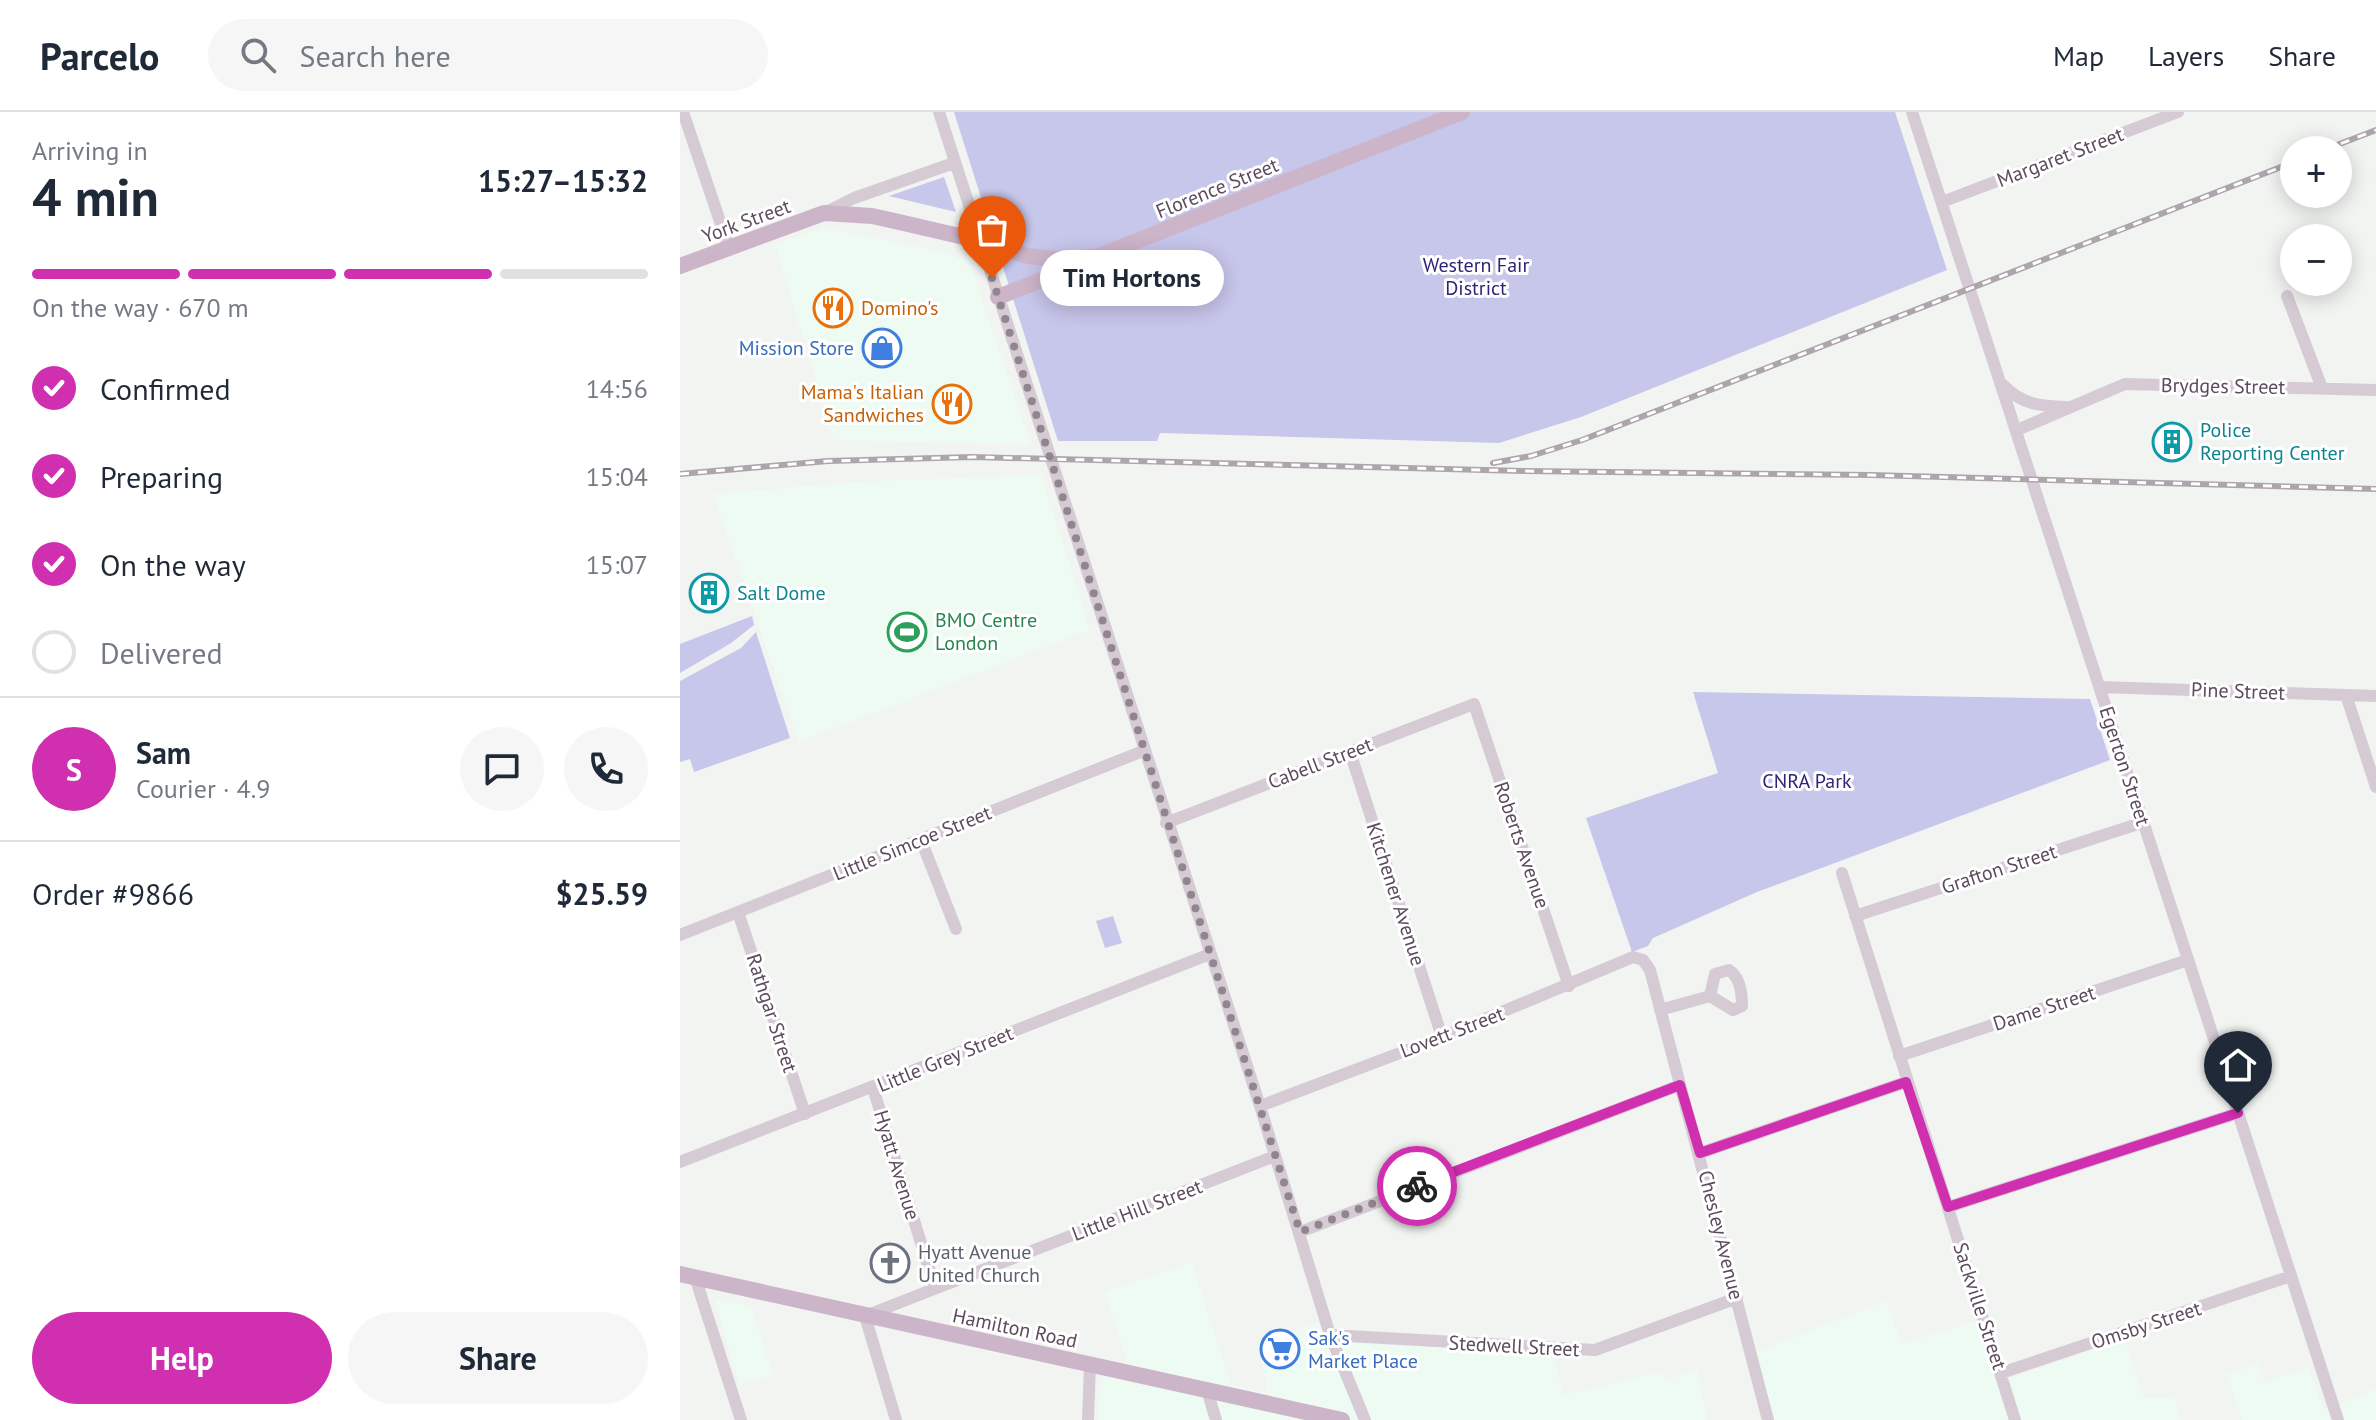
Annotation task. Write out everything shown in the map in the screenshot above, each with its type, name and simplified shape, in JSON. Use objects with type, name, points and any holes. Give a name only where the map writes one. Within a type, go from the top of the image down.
[{"type":"main road","name":"Florence Street","points":[[981,241],[1027,256],[1064,260],[1099,256],[1462,112]]},
{"type":"main road","name":"York Street","points":[[680,266],[824,213],[872,216],[981,241]]},
{"type":"main road","points":[[998,297],[1099,256]]},
{"type":"main road","name":"Hamilton Road","points":[[687,1275],[1342,1420]]},
{"type":"street","points":[[683,112],[729,248]]},
{"type":"street","points":[[939,112],[1166,823],[1260,1106],[1330,1335],[1365,1420]]},
{"type":"street","name":"Egerton Street","points":[[1912,112],[2338,1420]]},
{"type":"street","name":"Margaret Street","points":[[1942,202],[2178,112]]},
{"type":"street","name":"York Street","points":[[824,213],[854,198],[954,163]]},
{"type":"street","points":[[2287,296],[2322,388]]},
{"type":"street","points":[[2001,382],[2019,400],[2032,405],[2076,407]]},
{"type":"street","name":"Brydges Street","points":[[2017,430],[2125,384],[2376,390]]},
{"type":"street","name":"Pine Street","points":[[2100,687],[2376,696]]},
{"type":"street","points":[[2346,695],[2376,787]]},
{"type":"street","name":"Cabell Street","points":[[1166,823],[1474,704]]},
{"type":"street","name":"Roberts Avenue","points":[[1474,704],[1569,986]]},
{"type":"street","name":"Little Simcoe Street","points":[[680,935],[1143,751]]},
{"type":"street","name":"Kitchener Avenue","points":[[1350,752],[1442,1037]]},
{"type":"street","name":"Grafton Street","points":[[1855,916],[2144,822]]},
{"type":"street","points":[[921,840],[956,929]]},
{"type":"street","name":"Sackville Street","points":[[1842,873],[2015,1420]]},
{"type":"street","name":"Rathgar Street","points":[[738,912],[805,1114]]},
{"type":"street","name":"Little Grey Street","points":[[680,1162],[1210,954]]},
{"type":"street","name":"Lovett Street","points":[[1260,1106],[1442,1037],[1633,957],[1643,960]]},
{"type":"street","name":"Chesley Avenue","points":[[1643,960],[1650,970],[1700,1153],[1768,1420]]},
{"type":"street","name":"Dame Street","points":[[1899,1056],[2188,960]]},
{"type":"street","points":[[1660,1010],[1710,996]]},
{"type":"street","points":[[1700,1153],[1906,1082]]},
{"type":"street","points":[[1300,1232],[1680,1085]]},
{"type":"street","name":"Hyatt Avenue","points":[[873,1088],[935,1288]]},
{"type":"street","points":[[1948,1207],[2238,1113]]},
{"type":"street","name":"Little Hill Street","points":[[865,1316],[1275,1156]]},
{"type":"street","points":[[687,1275],[741,1420]]},
{"type":"street","name":"Omsby Street","points":[[2001,1373],[2291,1276]]},
{"type":"street","name":"Stedwell Street","points":[[1330,1335],[1595,1350],[1737,1298]]},
{"type":"street","points":[[865,1316],[896,1420]]},
{"type":"street","points":[[1088,1420],[1090,1364]]},
{"type":"street","points":[[1207,1390],[1216,1420]]},
{"type":"shaded area","points":[[824,228],[935,250],[969,261],[1031,445],[834,440],[775,244]]},
{"type":"shaded area","points":[[1041,475],[1090,630],[799,742],[713,494],[856,482]]},
{"type":"shaded area","points":[[1192,1263],[1231,1385],[1268,1393],[1258,1345],[1319,1322],[1326,1350],[1349,1342],[1553,1355],[1563,1395],[1662,1372],[1665,1381],[1697,1370],[1707,1420],[1097,1420],[1101,1380],[1128,1364],[1105,1291]]},
{"type":"shaded area","points":[[715,1299],[751,1306],[773,1375],[739,1385]]},
{"type":"shaded area","points":[[1886,1301],[1902,1344],[1978,1320],[1997,1382],[2125,1340],[2144,1398],[2174,1398],[2181,1420],[1775,1420],[1755,1352]]},
{"type":"shaded area","points":[[2258,1364],[2264,1382],[2308,1368],[2324,1410],[2376,1389],[2376,1420],[2242,1420],[2227,1375]]},
{"type":"green space","name":"Western Fair District","points":[[954,112],[1895,112],[1947,270],[1581,417],[1499,443],[1160,433],[1157,441],[1058,441]]},
{"type":"green space","points":[[944,177],[956,212],[889,196]]},
{"type":"green space","points":[[752,616],[754,625],[731,643],[680,673],[680,644]]},
{"type":"green space","points":[[756,632],[790,738],[694,772],[690,759],[680,762],[680,681],[741,648]]},
{"type":"green space","name":"CNRA Park","points":[[1693,692],[2090,699],[2110,760],[1757,892],[1653,938],[1648,946],[1632,952],[1586,818],[1718,773]]},
{"type":"green space","points":[[1113,916],[1122,943],[1105,948],[1096,921]]},
{"type":"railway","points":[[2352,139],[2376,130]]},
{"type":"railway","points":[[1493,463],[1531,456],[1582,440],[2280,167]]},
{"type":"railway","points":[[680,474],[828,461],[972,457],[1523,471],[1871,475],[2376,489]]},
{"type":"way so far","points":[[992,278],[1300,1232],[1417,1186]]},
{"type":"place","name":"Tim Hortons","points":[[992,278]]},
{"type":"place","name":"Domino's","points":[[833,308]]},
{"type":"place","name":"Mission Store","points":[[882,348]]},
{"type":"place","name":"Mama's Italian Sandwiches","points":[[952,404]]},
{"type":"place","name":"Police Reporting Center","points":[[2172,442]]},
{"type":"place","name":"Salt Dome","points":[[709,593]]},
{"type":"place","name":"BMO Centre London","points":[[907,632]]},
{"type":"place","name":"Hyatt Avenue United Church","points":[[890,1263]]},
{"type":"place","name":"Sak's Market Place","points":[[1280,1349]]},
{"type":"route","points":[[1417,1186],[1680,1085],[1700,1153],[1906,1082],[1948,1207],[2238,1113]]}]
